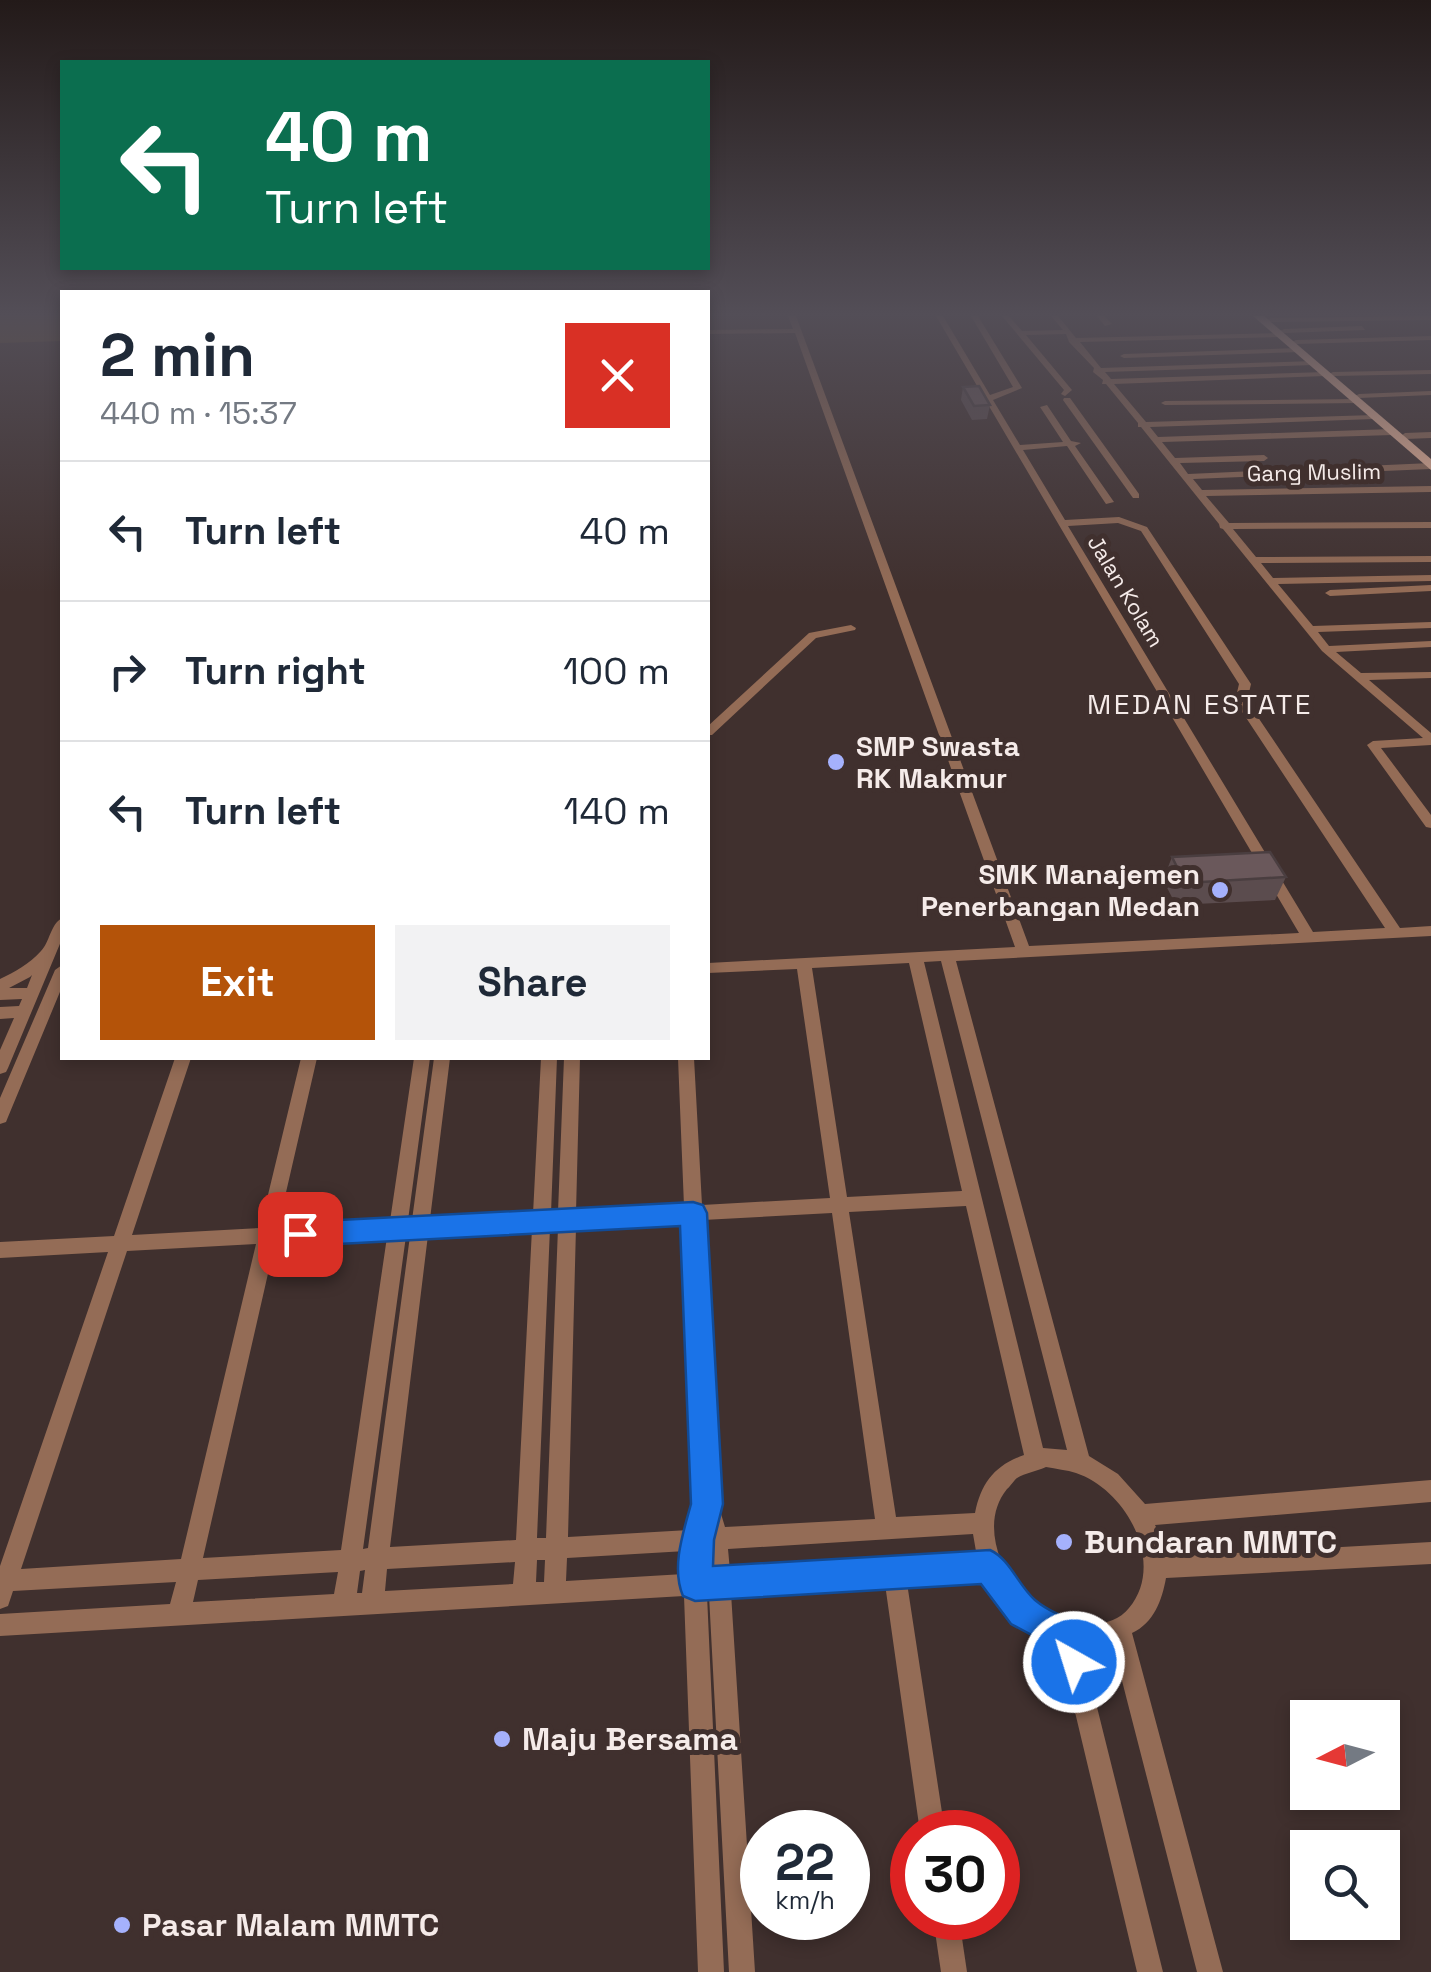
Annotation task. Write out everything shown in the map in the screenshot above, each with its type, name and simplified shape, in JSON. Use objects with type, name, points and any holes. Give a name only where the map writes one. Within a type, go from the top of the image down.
[{"type":"highway","points":[[1366,408],[1431,458]]},
{"type":"highway","points":[[1369,408],[1431,466]]},
{"type":"street","points":[[825,408],[1024,952]]},
{"type":"street","name":"Jalan Kolam","points":[[994,408],[1309,938]]},
{"type":"street","points":[[1045,408],[1109,502]]},
{"type":"street","points":[[1073,408],[1136,496]]},
{"type":"street","points":[[1127,408],[1326,649],[1431,740]]},
{"type":"street","points":[[1142,425],[1374,417]]},
{"type":"street","points":[[1154,440],[1431,435]]},
{"type":"street","points":[[1017,448],[1096,442]]},
{"type":"street","points":[[1172,461],[1264,458]]},
{"type":"street","points":[[1184,477],[1431,466]]},
{"type":"street","name":"Gang Muslim","points":[[1198,493],[1431,489]]},
{"type":"street","points":[[1062,523],[1118,520],[1144,529],[1245,684],[1241,701],[1396,933]]},
{"type":"street","points":[[1223,526],[1431,526]]},
{"type":"street","points":[[1253,560],[1431,559]]},
{"type":"street","points":[[1269,581],[1431,578]]},
{"type":"street","points":[[1330,593],[1431,588]]},
{"type":"street","points":[[1309,629],[1431,625]]},
{"type":"street","points":[[710,730],[813,635],[851,628]]},
{"type":"street","points":[[1326,649],[1431,644]]},
{"type":"street","points":[[1356,678],[1431,675]]},
{"type":"street","points":[[1431,740],[1374,745],[1431,824]]},
{"type":"street","points":[[0,1068],[60,928]]},
{"type":"street","points":[[710,968],[1431,932]]},
{"type":"street","points":[[0,986],[25,973],[50,951]]},
{"type":"street","points":[[947,956],[1080,1462]]},
{"type":"street","points":[[915,957],[1035,1459]]},
{"type":"street","points":[[804,963],[887,1528]]},
{"type":"street","points":[[0,1117],[54,1008],[58,992]]},
{"type":"street","points":[[0,994],[32,993]]},
{"type":"street","points":[[0,1012],[24,1011]]},
{"type":"street","points":[[182,1060],[2,1586],[190,1570],[983,1522]]},
{"type":"street","points":[[179,1614],[308,1060]]},
{"type":"street","points":[[344,1605],[422,1060]]},
{"type":"street","points":[[372,1603],[442,1060]]},
{"type":"street","points":[[524,1594],[549,1060]]},
{"type":"street","points":[[555,1592],[572,1060]]},
{"type":"street","points":[[686,1060],[707,1504],[711,1972]]},
{"type":"street","points":[[548,1080],[571,1079]]},
{"type":"street","points":[[546,1117],[570,1116]]},
{"type":"street","points":[[544,1153],[569,1152]]},
{"type":"street","points":[[0,1250],[973,1198]]},
{"type":"street","points":[[538,1290],[564,1289]]},
{"type":"street","points":[[536,1334],[563,1333]]},
{"type":"street","points":[[534,1386],[561,1384]]},
{"type":"street","points":[[530,1455],[559,1454]]},
{"type":"street","points":[[1057,1457],[1080,1462],[1115,1482],[1142,1516],[1158,1568],[1147,1602],[1120,1629],[1093,1637],[1068,1635],[1042,1625],[1023,1612],[990,1567],[983,1522],[988,1499],[997,1482],[1010,1470],[1035,1459],[1057,1457]]},
{"type":"street","points":[[1142,1516],[1431,1490]]},
{"type":"street","points":[[1158,1568],[1431,1554]]},
{"type":"street","points":[[0,1625],[990,1567]]},
{"type":"street","points":[[894,1572],[930,1810]]},
{"type":"street","points":[[708,1584],[742,1972]]},
{"type":"street","points":[[1120,1629],[1210,1972]]},
{"type":"street","points":[[1068,1635],[1150,1972]]},
{"type":"street","points":[[949,1940],[954,1972]]},
{"type":"building","points":[[1270,852],[1286,877],[1185,883],[1172,857]]},
{"type":"place","name":"SMP Swasta RK Makmur","points":[[836,762]]},
{"type":"place","name":"SMK Manajemen Penerbangan Medan","points":[[1220,890]]},
{"type":"place","name":"Bundaran MMTC","points":[[1064,1542]]},
{"type":"place","name":"Maju Bersama","points":[[502,1739]]},
{"type":"place","name":"Pasar Malam MMTC","points":[[122,1925]]},
{"type":"district","name":"MEDAN ESTATE","points":[[1200,704]]},
{"type":"route","points":[[300,1234],[693,1213],[707,1504],[697,1540],[695,1584],[990,1567],[1023,1612],[1068,1635],[1074,1662]]}]
